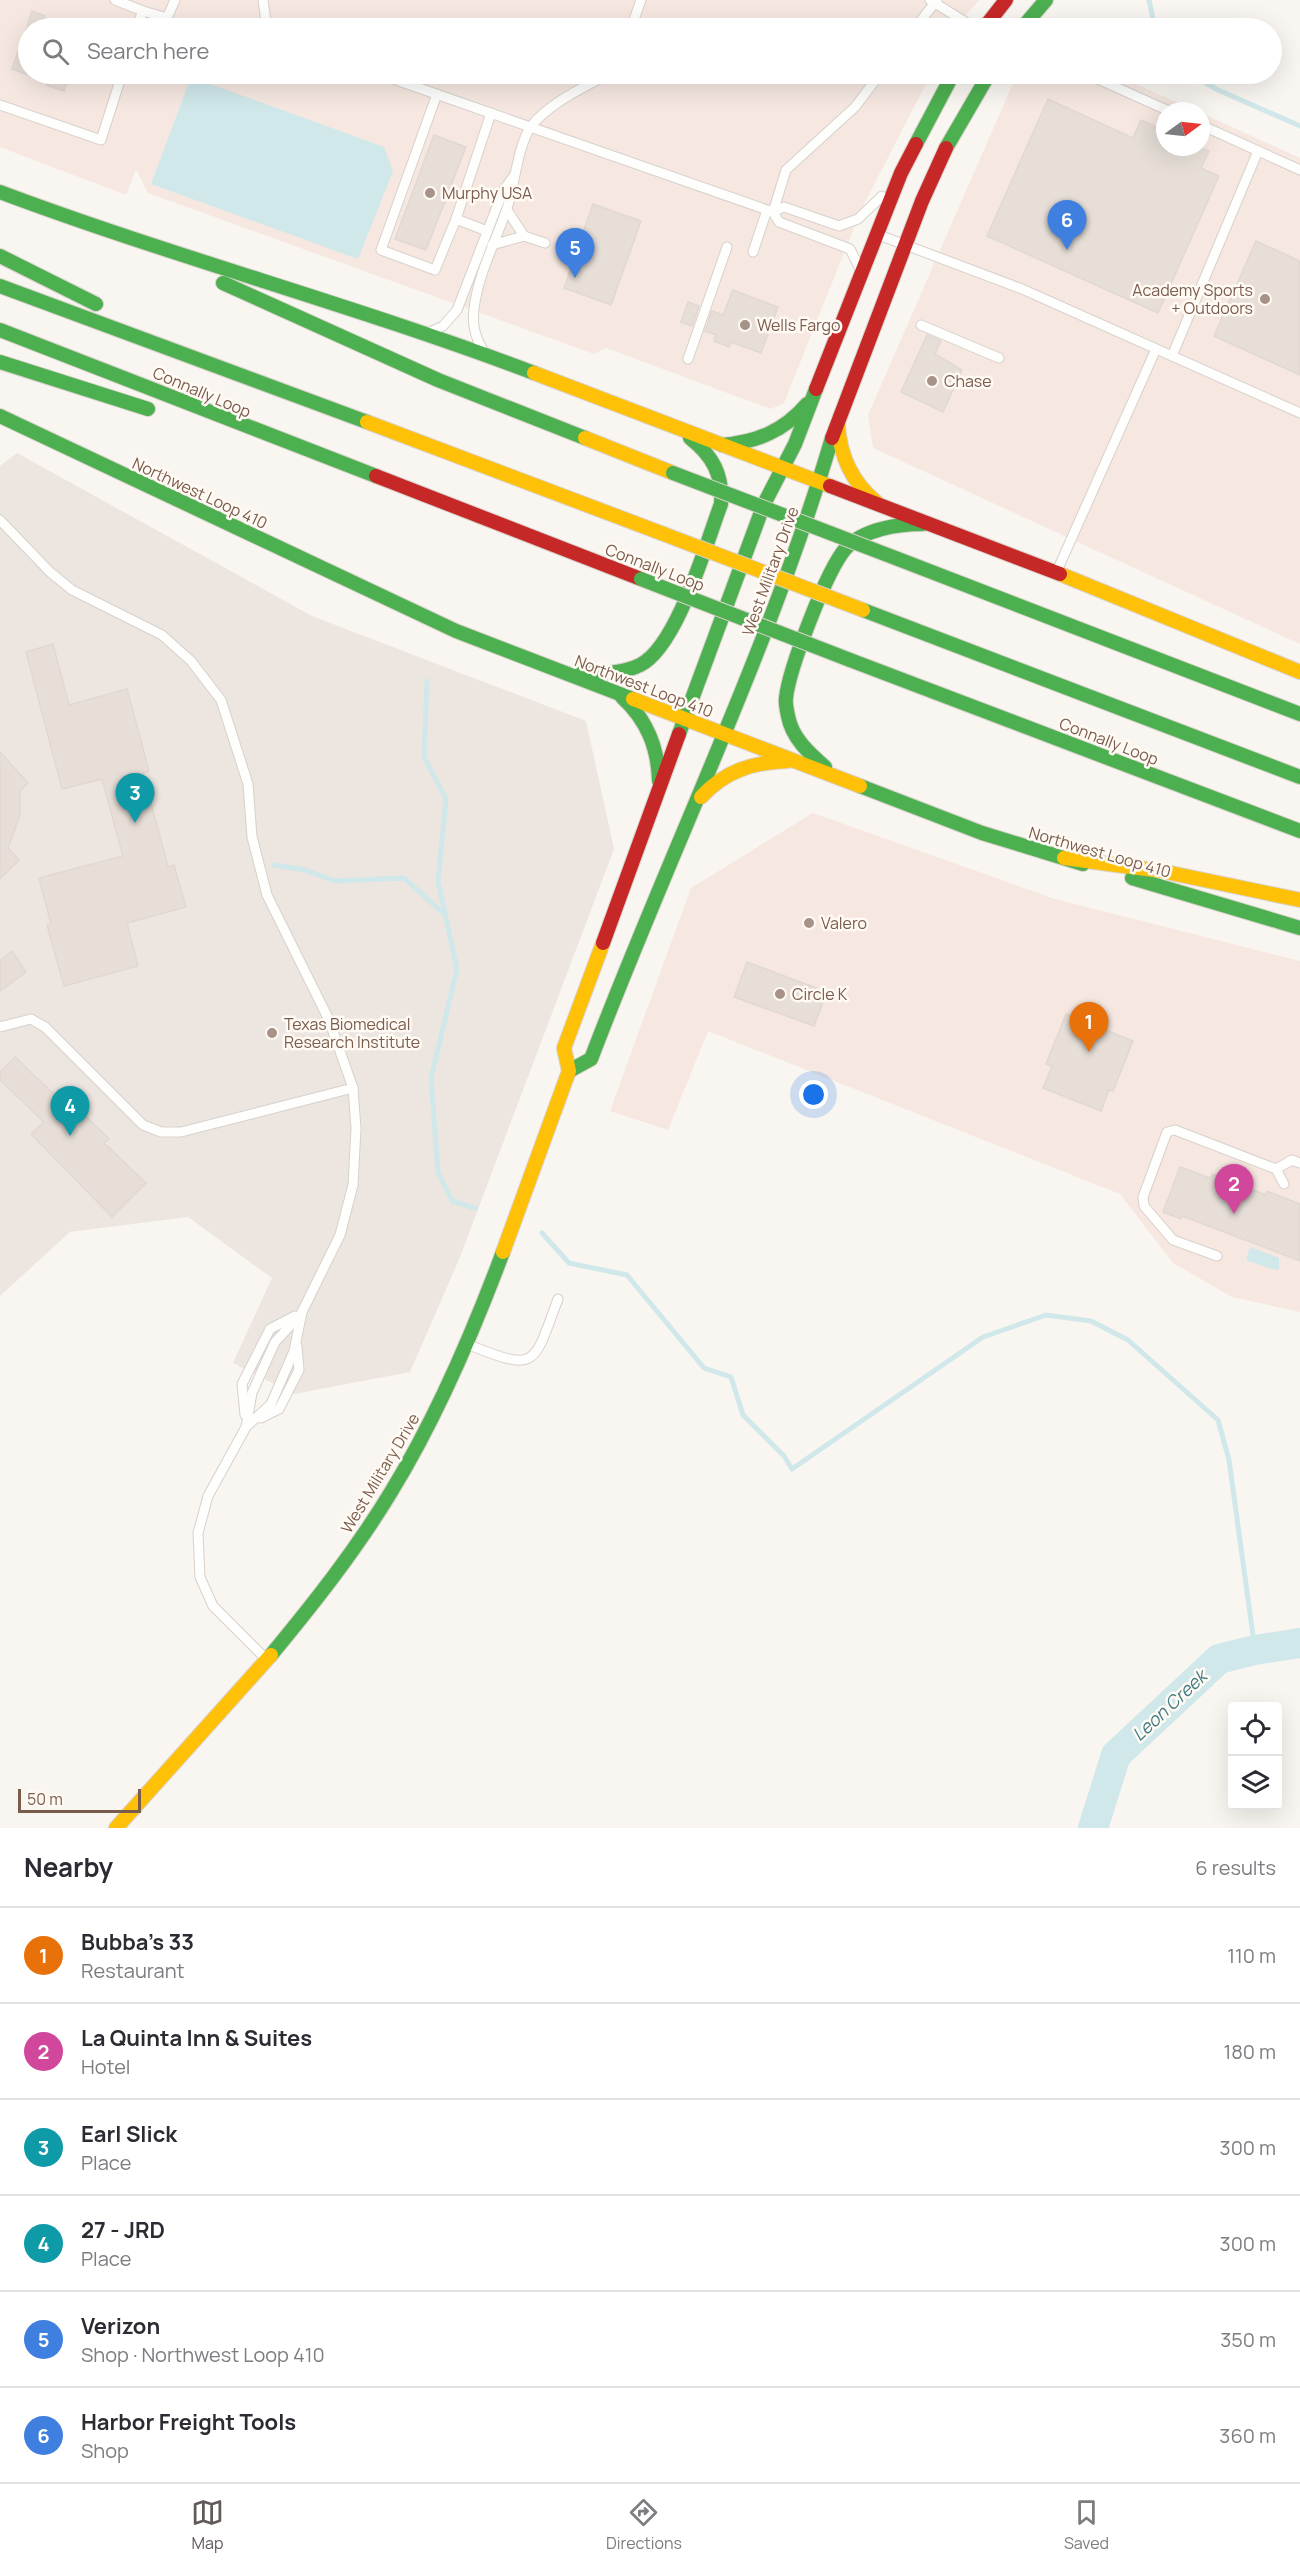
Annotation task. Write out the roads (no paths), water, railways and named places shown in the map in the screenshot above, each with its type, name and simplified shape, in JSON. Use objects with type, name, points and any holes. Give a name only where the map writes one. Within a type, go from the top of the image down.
[{"type":"main road","points":[[992,18],[1006,0]]},
{"type":"main road","points":[[1031,18],[1046,0]]},
{"type":"main road","name":"West Military Drive","points":[[116,1828],[266,1660],[326,1587],[391,1492],[427,1429],[467,1344],[569,1071],[564,1048],[764,504],[783,469],[818,386],[901,173],[948,84]]},
{"type":"main road","points":[[960,122],[971,84]]},
{"type":"main road","name":"West Military Drive","points":[[569,1071],[591,1059],[627,964],[725,734],[807,522],[838,418],[905,245],[943,153],[983,84]]},
{"type":"main road","points":[[0,192],[91,226],[426,333],[487,355],[1056,573],[1194,627],[1300,672]]},
{"type":"main road","points":[[91,226],[124,248],[239,289],[438,380],[1300,714]]},
{"type":"main road","points":[[0,256],[80,294],[159,343]]},
{"type":"main road","name":"Connally Loop","points":[[0,286],[159,343],[1300,777]]},
{"type":"main road","name":"Connally Loop","points":[[0,330],[189,402],[258,433],[1300,831]]},
{"type":"main road","points":[[0,362],[161,414]]},
{"type":"main road","points":[[721,445],[757,439],[783,428],[800,413],[818,386]]},
{"type":"main road","name":"Northwest Loop 410","points":[[0,416],[456,631],[982,833],[1300,928]]},
{"type":"main road","points":[[838,418],[838,437],[851,474],[869,495],[884,507]]},
{"type":"main road","points":[[204,425],[258,433]]},
{"type":"main road","points":[[562,672],[615,673],[636,668],[658,653],[674,629],[721,504],[722,494],[720,475],[708,452],[670,425]]},
{"type":"main road","points":[[837,777],[805,750],[792,732],[786,708],[788,685],[840,555],[851,544],[871,534],[896,527],[926,524]]},
{"type":"main road","points":[[615,692],[636,709],[650,733],[658,764],[659,788]]},
{"type":"main road","points":[[692,813],[708,789],[732,771],[753,764],[795,761]]},
{"type":"main road","points":[[1064,858],[1161,871],[1300,900]]},
{"type":"lane","points":[[115,0],[167,18],[175,0]]},
{"type":"lane","points":[[263,0],[266,18]]},
{"type":"lane","points":[[636,18],[642,0]]},
{"type":"lane","points":[[922,18],[934,1],[960,18]]},
{"type":"lane","points":[[140,18],[143,11]]},
{"type":"lane","points":[[0,105],[101,140],[119,84]]},
{"type":"lane","points":[[408,84],[770,211],[779,222],[850,249],[862,274]]},
{"type":"lane","points":[[487,355],[476,338],[473,317],[492,245],[507,210],[513,177],[531,127],[548,110],[591,84]]},
{"type":"lane","points":[[753,252],[786,170],[855,107],[872,84]]},
{"type":"lane","points":[[1109,84],[1156,105]]},
{"type":"lane","points":[[437,94],[381,250],[435,270],[456,219],[491,113]]},
{"type":"lane","points":[[1210,129],[1300,170]]},
{"type":"lane","points":[[1172,356],[1258,151]]},
{"type":"lane","points":[[770,211],[784,207],[839,226],[849,224],[873,208],[901,173]]},
{"type":"lane","points":[[426,333],[443,326],[456,310],[503,191],[513,177]]},
{"type":"lane","points":[[507,210],[524,236]]},
{"type":"lane","points":[[456,219],[487,231]]},
{"type":"lane","points":[[877,234],[1022,289],[1300,413]]},
{"type":"lane","points":[[492,245],[524,236],[545,243]]},
{"type":"lane","points":[[688,358],[727,247]]},
{"type":"lane","points":[[921,325],[999,358]]},
{"type":"lane","points":[[1056,573],[1156,349]]},
{"type":"lane","points":[[0,520],[50,572],[72,590],[162,635],[191,662],[221,700],[248,784],[252,837],[267,895],[329,1020],[353,1088],[356,1129],[353,1185],[340,1235],[302,1312],[297,1337],[299,1370],[279,1409],[246,1427]]},
{"type":"lane","points":[[0,1027],[32,1019],[45,1027],[143,1125],[161,1132],[180,1132],[353,1088]]},
{"type":"lane","points":[[1217,1256],[1173,1240],[1144,1206],[1143,1197],[1167,1132],[1175,1130],[1276,1169],[1284,1185]]},
{"type":"lane","points":[[1276,1169],[1292,1160],[1300,1163]]},
{"type":"lane","points":[[467,1344],[503,1359],[517,1362],[531,1358],[540,1347],[558,1299]]},
{"type":"lane","points":[[266,1660],[213,1606],[200,1577],[198,1533],[208,1496],[246,1427],[252,1393],[275,1342],[302,1312]]},
{"type":"water","points":[[188,84],[210,84],[384,147],[393,171],[358,259],[151,184]]},
{"type":"water","points":[[1250,1247],[1279,1258],[1279,1269],[1275,1270],[1246,1260]]},
{"type":"waterway","points":[[1149,0],[1153,18]]},
{"type":"waterway","points":[[1208,84],[1300,126]]},
{"type":"waterway","points":[[427,681],[424,757],[446,799],[438,881],[457,969],[431,1078],[438,1172],[452,1201],[475,1208]]},
{"type":"waterway","points":[[274,865],[305,870],[335,881],[404,878],[445,915]]},
{"type":"waterway","points":[[542,1233],[569,1263],[627,1275],[704,1368],[731,1377],[743,1415],[784,1456],[792,1469],[983,1337],[1046,1315],[1091,1321],[1128,1340],[1218,1420],[1229,1460],[1255,1650]]},
{"type":"waterway","name":"Leon Creek","points":[[1093,1828],[1116,1755],[1219,1659],[1255,1650],[1300,1643]]},
{"type":"place","name":"Murphy USA","points":[[430,193]]},
{"type":"place","name":"Harbor Freight Tools","points":[[1067,250]]},
{"type":"place","name":"Verizon","points":[[575,278]]},
{"type":"place","name":"Academy Sports + Outdoors","points":[[1265,299]]},
{"type":"place","name":"Wells Fargo","points":[[745,325]]},
{"type":"place","name":"Chase","points":[[932,381]]},
{"type":"place","name":"Earl Slick","points":[[135,823]]},
{"type":"place","name":"Valero","points":[[809,923]]},
{"type":"place","name":"Circle K","points":[[780,994]]},
{"type":"place","name":"Texas Biomedical Research Institute","points":[[272,1033]]},
{"type":"place","name":"Bubba's 33","points":[[1089,1052]]},
{"type":"place","name":"27 - JRD","points":[[70,1136]]},
{"type":"place","name":"La Quinta Inn & Suites","points":[[1234,1214]]}]
